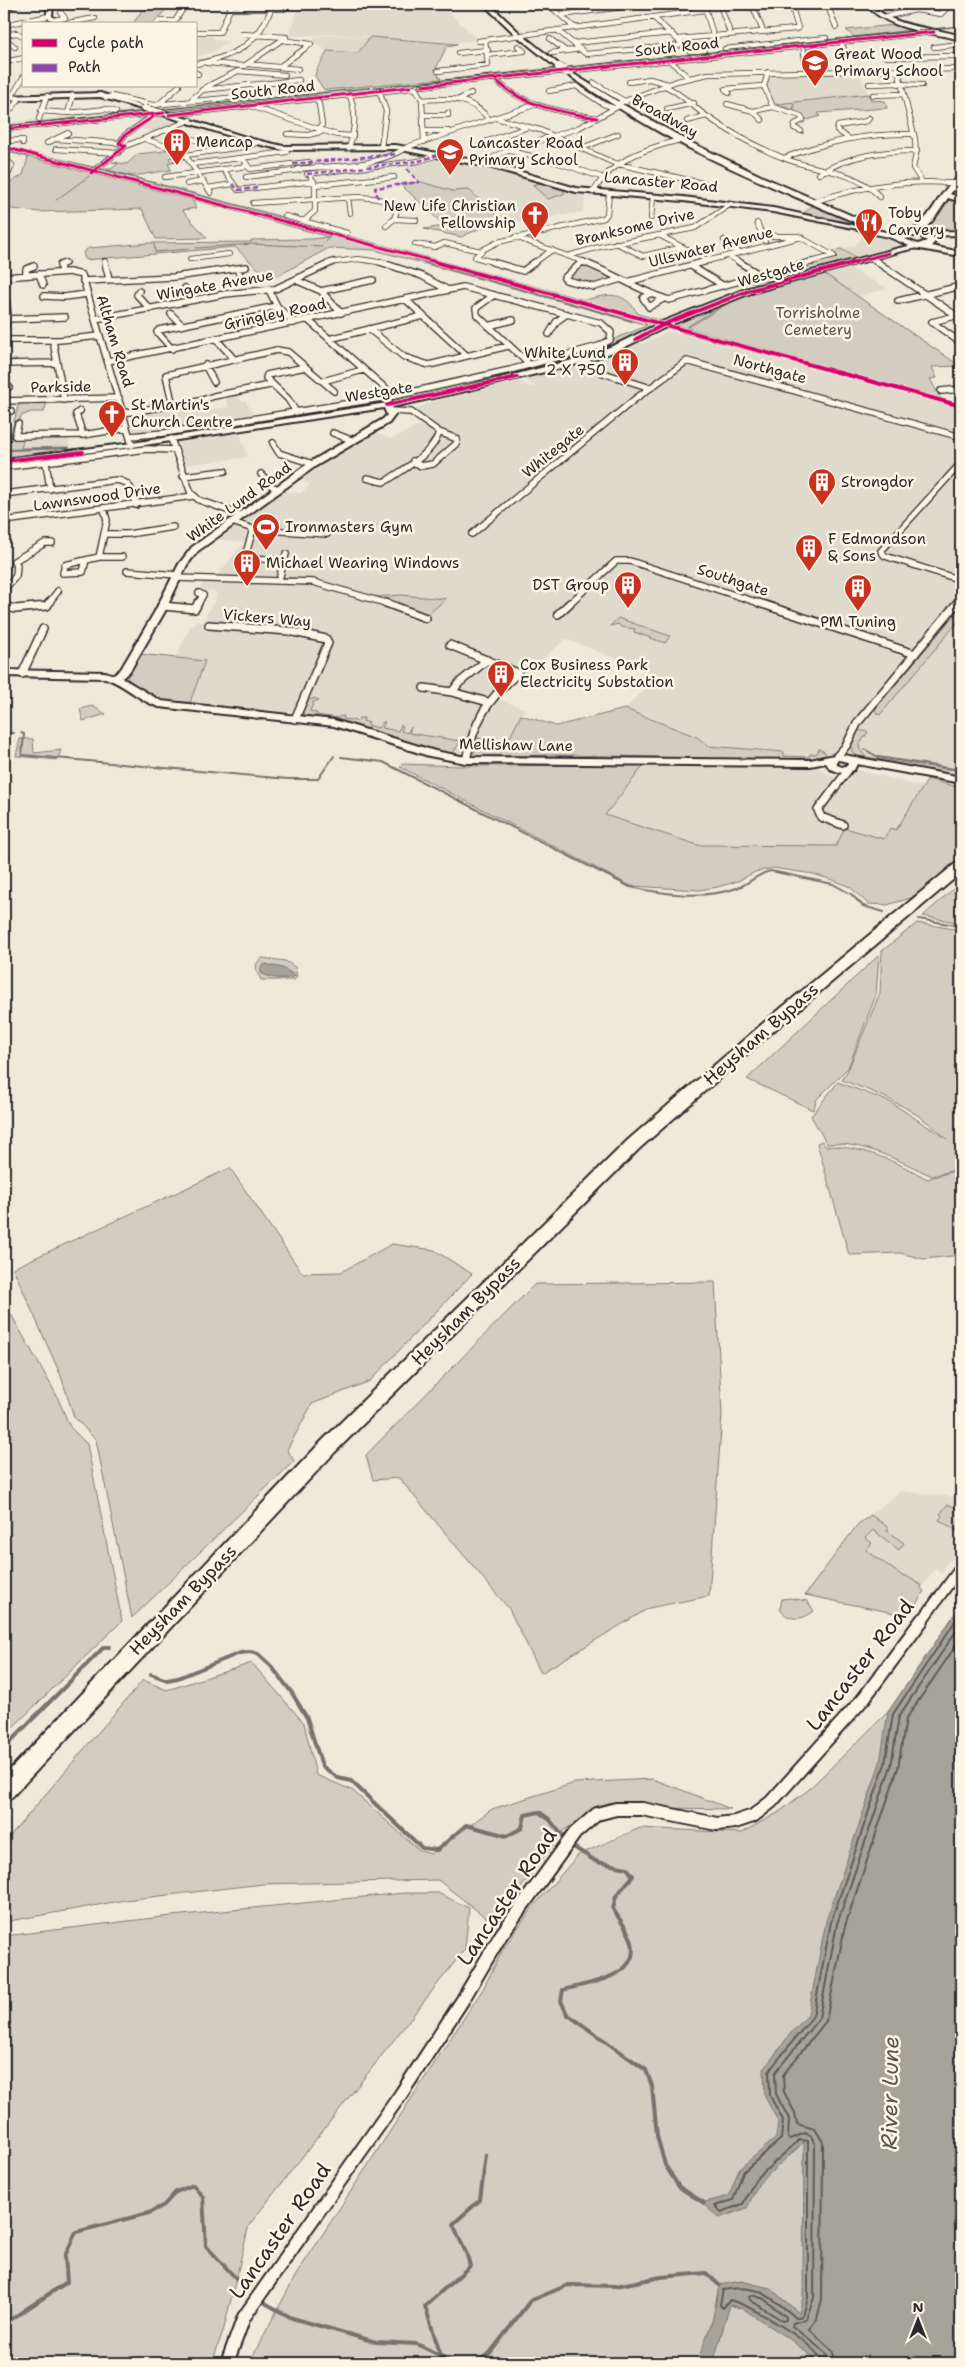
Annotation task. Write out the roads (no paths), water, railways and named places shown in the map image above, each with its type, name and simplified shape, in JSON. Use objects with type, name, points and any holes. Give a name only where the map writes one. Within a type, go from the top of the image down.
[{"type":"highway","name":"Heysham Bypass","points":[[4,1791],[329,1446],[634,1144],[781,1016],[961,866]]},
{"type":"main road","points":[[4,7],[19,4]]},
{"type":"main road","points":[[50,4],[54,20]]},
{"type":"main road","name":"Broadway","points":[[486,4],[518,35],[567,72],[619,105],[680,140],[736,168],[853,217],[863,226]]},
{"type":"main road","points":[[868,4],[883,17],[904,26],[960,37]]},
{"type":"main road","points":[[103,96],[105,88]]},
{"type":"main road","name":"Lancaster Road","points":[[4,98],[73,95],[103,96],[288,150],[381,147],[404,149],[483,164],[592,192],[731,204],[786,212],[840,224],[910,233],[924,232]]},
{"type":"main road","points":[[924,232],[946,195],[961,178]]},
{"type":"main road","points":[[946,195],[961,200]]},
{"type":"main road","name":"Lancaster Road","points":[[863,226],[887,234],[909,245],[949,250]]},
{"type":"main road","points":[[924,232],[961,233]]},
{"type":"main road","points":[[924,232],[932,241],[961,254]]},
{"type":"main road","points":[[889,253],[897,248],[900,236],[910,233]]},
{"type":"main road","points":[[921,246],[953,234]]},
{"type":"main road","name":"Westgate","points":[[4,461],[132,445],[389,408],[406,402],[583,360],[757,288],[921,246]]},
{"type":"main road","points":[[397,395],[406,402]]},
{"type":"main road","name":"White Lund Road","points":[[116,678],[125,671],[162,606],[176,577],[195,549],[313,464],[386,421],[390,417],[389,408]]},
{"type":"main road","points":[[4,673],[71,673],[116,678]]},
{"type":"main road","name":"Mellishaw Lane","points":[[116,678],[144,698],[158,704],[295,718],[352,727],[428,754],[466,760],[850,764]]},
{"type":"main road","points":[[850,764],[878,766],[961,780]]},
{"type":"main road","points":[[947,779],[961,785]]},
{"type":"street","points":[[158,22],[175,22],[186,4]]},
{"type":"street","points":[[198,32],[220,32],[232,4]]},
{"type":"street","points":[[204,63],[233,51],[258,35],[263,29],[273,4]]},
{"type":"street","points":[[548,4],[576,28]]},
{"type":"street","points":[[561,15],[645,4]]},
{"type":"street","points":[[704,4],[713,35]]},
{"type":"street","points":[[752,4],[763,31]]},
{"type":"street","points":[[678,39],[798,28],[791,4]]},
{"type":"street","points":[[827,4],[836,27]]},
{"type":"street","points":[[914,4],[916,10]]},
{"type":"street","points":[[883,17],[916,10],[941,14],[947,8],[944,4]]},
{"type":"street","points":[[721,8],[730,34]]},
{"type":"street","points":[[231,9],[284,10]]},
{"type":"street","points":[[478,41],[705,10]]},
{"type":"street","points":[[32,22],[65,18],[61,13]]},
{"type":"street","points":[[653,17],[694,51],[826,38]]},
{"type":"street","points":[[73,22],[94,18]]},
{"type":"street","points":[[4,21],[9,24]]},
{"type":"street","points":[[4,25],[22,23]]},
{"type":"street","points":[[557,30],[586,54],[684,44]]},
{"type":"street","points":[[808,72],[803,46],[934,32]]},
{"type":"street","points":[[4,35],[16,33],[22,36]]},
{"type":"street","points":[[574,43],[672,33]]},
{"type":"street","points":[[242,34],[286,38],[246,65]]},
{"type":"street","points":[[550,39],[566,51]]},
{"type":"street","points":[[279,67],[310,44],[283,40]]},
{"type":"street","points":[[438,71],[486,66],[488,64],[487,43],[484,40]]},
{"type":"street","points":[[4,43],[9,42],[15,46]]},
{"type":"street","points":[[841,42],[846,54]]},
{"type":"street","points":[[934,47],[961,44]]},
{"type":"street","points":[[461,51],[487,53],[525,52],[518,46]]},
{"type":"street","name":"South Road","points":[[422,86],[796,47]]},
{"type":"street","points":[[551,53],[581,49]]},
{"type":"street","points":[[749,52],[754,56]]},
{"type":"street","points":[[886,57],[961,56]]},
{"type":"street","points":[[4,62],[22,58]]},
{"type":"street","points":[[17,59],[22,64]]},
{"type":"street","points":[[670,60],[688,77]]},
{"type":"street","points":[[198,64],[298,69]]},
{"type":"street","points":[[483,164],[510,151],[555,137],[597,118],[619,105],[688,77],[708,74],[768,72],[961,69]]},
{"type":"street","points":[[898,70],[899,83],[904,94],[917,151],[913,168],[922,182]]},
{"type":"street","points":[[190,101],[201,90],[238,71],[285,75]]},
{"type":"street","points":[[768,72],[762,86],[765,96],[773,107]]},
{"type":"street","points":[[495,78],[503,87],[537,104],[597,118]]},
{"type":"street","points":[[629,82],[650,79],[667,85],[694,103],[706,116],[784,158],[846,174],[872,187],[880,197]]},
{"type":"street","points":[[201,90],[299,80]]},
{"type":"street","points":[[594,83],[619,105]]},
{"type":"street","points":[[869,84],[899,83],[922,85]]},
{"type":"street","points":[[11,98],[21,85]]},
{"type":"street","points":[[198,86],[206,87]]},
{"type":"street","points":[[549,91],[576,86],[603,104],[619,105]]},
{"type":"street","points":[[729,93],[726,89],[762,86]]},
{"type":"street","name":"South Road","points":[[165,114],[410,87],[416,89],[422,100]]},
{"type":"street","points":[[158,105],[176,88]]},
{"type":"street","points":[[379,90],[383,96],[386,126],[381,147]]},
{"type":"street","points":[[458,100],[464,95],[471,93]]},
{"type":"street","points":[[349,94],[352,100],[356,125],[349,148]]},
{"type":"street","points":[[873,95],[904,94]]},
{"type":"street","points":[[68,113],[73,95]]},
{"type":"street","points":[[39,119],[47,96]]},
{"type":"street","points":[[103,96],[158,105],[248,96]]},
{"type":"street","points":[[5,117],[20,98]]},
{"type":"street","points":[[315,98],[319,104],[322,129]]},
{"type":"street","points":[[424,142],[422,100],[458,100],[479,107],[493,119],[528,127],[617,163],[706,184]]},
{"type":"street","points":[[667,109],[694,103]]},
{"type":"street","points":[[246,177],[378,161],[404,149],[537,104]]},
{"type":"street","points":[[731,104],[753,111],[762,120]]},
{"type":"street","points":[[248,105],[337,135],[353,136]]},
{"type":"street","points":[[753,111],[773,107],[801,116],[803,120],[791,128],[801,131]]},
{"type":"street","points":[[41,111],[68,113],[106,109],[116,112]]},
{"type":"street","points":[[4,129],[165,114]]},
{"type":"street","points":[[119,143],[125,135],[154,115]]},
{"type":"street","points":[[423,115],[448,115]]},
{"type":"street","points":[[5,117],[12,116]]},
{"type":"street","points":[[686,120],[706,116]]},
{"type":"street","points":[[844,116],[848,123]]},
{"type":"street","points":[[848,138],[837,128],[848,123],[867,121],[869,118]]},
{"type":"street","points":[[96,169],[126,146],[190,120]]},
{"type":"street","points":[[109,123],[124,123]]},
{"type":"street","points":[[131,124],[139,126]]},
{"type":"street","points":[[485,142],[528,127]]},
{"type":"street","points":[[287,134],[308,136],[322,129]]},
{"type":"street","points":[[165,130],[214,146],[217,150]]},
{"type":"street","points":[[424,131],[460,131]]},
{"type":"street","points":[[47,142],[68,133]]},
{"type":"street","points":[[582,148],[618,134]]},
{"type":"street","points":[[784,158],[817,144],[848,138],[914,134]]},
{"type":"street","points":[[56,139],[119,143],[126,146]]},
{"type":"street","points":[[145,139],[186,155],[249,146],[258,142]]},
{"type":"street","points":[[4,141],[23,140],[23,142]]},
{"type":"street","points":[[592,192],[601,177],[617,163],[643,150],[680,140]]},
{"type":"street","points":[[56,149],[118,153]]},
{"type":"street","points":[[192,164],[288,150],[293,164],[307,174],[315,183],[314,213],[305,220]]},
{"type":"street","points":[[510,151],[556,162],[601,177]]},
{"type":"street","points":[[819,174],[826,168],[862,156],[917,151]]},
{"type":"street","points":[[165,177],[224,169],[396,154]]},
{"type":"street","points":[[186,155],[211,193]]},
{"type":"street","points":[[307,174],[419,161],[438,155]]},
{"type":"street","points":[[4,158],[10,161],[12,167],[4,177]]},
{"type":"street","points":[[243,158],[249,167]]},
{"type":"street","points":[[4,162],[10,161]]},
{"type":"street","points":[[224,169],[238,190],[394,177]]},
{"type":"street","points":[[187,184],[203,181]]},
{"type":"street","points":[[814,202],[833,195],[872,187],[922,182],[958,183]]},
{"type":"street","points":[[208,188],[233,184]]},
{"type":"street","points":[[552,250],[523,271],[476,258],[482,251],[515,237],[604,218],[607,214],[609,194]]},
{"type":"street","points":[[650,218],[653,197]]},
{"type":"street","points":[[348,198],[350,213]]},
{"type":"street","points":[[253,203],[315,199],[375,199],[398,205],[394,219],[386,226]]},
{"type":"street","name":"Branksome Drive","points":[[568,256],[616,243],[662,236],[695,228],[713,218],[731,204]]},
{"type":"street","points":[[285,216],[346,231],[347,233]]},
{"type":"street","points":[[394,219],[416,220]]},
{"type":"street","points":[[757,223],[768,246]]},
{"type":"street","points":[[662,236],[709,262]]},
{"type":"street","points":[[515,237],[582,261],[624,280],[649,294],[663,299],[674,300],[834,256],[801,237],[763,236]]},
{"type":"street","name":"Ullswater Avenue","points":[[582,261],[564,278],[594,287],[709,262],[801,237]]},
{"type":"street","points":[[724,240],[728,246],[739,253]]},
{"type":"street","points":[[415,244],[435,247],[444,243],[482,251]]},
{"type":"street","points":[[616,243],[643,256],[683,247]]},
{"type":"street","points":[[196,274],[190,258],[230,254]]},
{"type":"street","points":[[729,256],[762,276]]},
{"type":"street","points":[[871,258],[959,315]]},
{"type":"street","name":"Wingate Avenue","points":[[96,319],[150,310],[226,293],[269,290],[298,281],[328,263],[343,259],[360,259],[422,275],[448,290]]},
{"type":"street","points":[[4,277],[61,272],[60,265],[65,264]]},
{"type":"street","points":[[108,264],[109,279]]},
{"type":"street","points":[[26,275],[26,269],[34,266]]},
{"type":"street","points":[[691,266],[724,286]]},
{"type":"street","points":[[83,281],[109,279],[157,280],[246,267]]},
{"type":"street","points":[[236,269],[241,277],[248,275]]},
{"type":"street","name":"Altham Road","points":[[61,272],[81,274],[96,319],[132,445]]},
{"type":"street","points":[[39,274],[44,283]]},
{"type":"street","points":[[298,281],[321,291],[341,313]]},
{"type":"street","points":[[321,291],[373,281]]},
{"type":"street","points":[[744,281],[757,288]]},
{"type":"street","points":[[4,285],[7,320],[4,332]]},
{"type":"street","points":[[898,301],[961,286]]},
{"type":"street","name":"Gringley Road","points":[[108,361],[217,340],[463,287],[601,323],[611,331],[612,337],[608,342],[530,365]]},
{"type":"street","points":[[185,288],[195,300]]},
{"type":"street","points":[[269,290],[278,306],[294,323]]},
{"type":"street","points":[[139,291],[137,295],[150,310]]},
{"type":"street","points":[[45,298],[87,294]]},
{"type":"street","points":[[494,294],[476,308],[476,315],[530,365]]},
{"type":"street","points":[[649,294],[643,298],[649,307],[663,299]]},
{"type":"street","points":[[406,299],[466,355]]},
{"type":"street","points":[[172,349],[158,332],[180,324],[278,306]]},
{"type":"street","points":[[171,314],[180,324]]},
{"type":"street","points":[[549,334],[557,321],[567,314]]},
{"type":"street","points":[[959,315],[932,322],[961,343]]},
{"type":"street","points":[[329,339],[423,316]]},
{"type":"street","points":[[7,320],[65,317]]},
{"type":"street","points":[[308,320],[363,370],[397,395]]},
{"type":"street","points":[[488,326],[513,320]]},
{"type":"street","points":[[369,329],[407,360],[415,364],[429,364],[508,346]]},
{"type":"street","points":[[4,340],[53,341],[100,336]]},
{"type":"street","points":[[217,340],[234,359]]},
{"type":"street","points":[[53,341],[64,400]]},
{"type":"street","points":[[174,406],[166,375],[205,365],[284,350],[323,380],[334,392]]},
{"type":"street","points":[[583,360],[603,373],[651,388]]},
{"type":"street","name":"Northgate","points":[[651,388],[682,363],[693,361],[961,437]]},
{"type":"street","points":[[4,364],[57,363]]},
{"type":"street","points":[[205,365],[214,382]]},
{"type":"street","points":[[130,436],[164,433],[397,395],[530,365]]},
{"type":"street","points":[[296,412],[288,399],[270,385],[266,378],[267,375],[305,367]]},
{"type":"street","points":[[323,380],[363,370]]},
{"type":"street","points":[[485,376],[492,383]]},
{"type":"street","points":[[123,413],[174,406],[270,385]]},
{"type":"street","name":"Whitegate","points":[[472,534],[651,388]]},
{"type":"street","points":[[941,391],[961,390]]},
{"type":"street","name":"Parkside","points":[[4,401],[119,398]]},
{"type":"street","points":[[389,408],[411,412],[438,432],[452,435],[457,439],[457,443],[428,466],[421,466],[413,461]]},
{"type":"street","points":[[80,411],[76,414],[83,435]]},
{"type":"street","points":[[4,412],[11,412]]},
{"type":"street","points":[[18,424],[15,436],[83,435],[127,428]]},
{"type":"street","points":[[368,478],[383,482],[434,445],[439,436],[438,432]]},
{"type":"street","points":[[332,433],[351,440]]},
{"type":"street","points":[[172,439],[184,476],[194,496],[203,502],[241,516]]},
{"type":"street","points":[[273,442],[279,453],[313,464]]},
{"type":"street","points":[[4,467],[147,449],[175,450]]},
{"type":"street","points":[[46,463],[50,489]]},
{"type":"street","points":[[961,463],[881,551],[885,556],[961,580]]},
{"type":"street","points":[[184,476],[225,471]]},
{"type":"street","points":[[260,475],[279,489]]},
{"type":"street","points":[[4,494],[117,480],[127,481],[132,485],[136,504]]},
{"type":"street","name":"Lawnswood Drive","points":[[4,521],[194,496]]},
{"type":"street","points":[[99,557],[107,520],[104,509]]},
{"type":"street","points":[[232,522],[253,529],[327,534]]},
{"type":"street","points":[[105,534],[128,534],[173,527]]},
{"type":"street","points":[[253,529],[245,557],[284,557],[280,576]]},
{"type":"street","points":[[4,559],[14,561],[47,542]]},
{"type":"street","points":[[86,560],[99,557],[122,557]]},
{"type":"street","points":[[4,590],[16,576],[17,565],[14,561]]},
{"type":"street","name":"Southgate","points":[[558,614],[616,561],[630,561],[916,654]]},
{"type":"street","points":[[126,571],[176,577],[313,582],[368,596],[426,618]]},
{"type":"street","points":[[7,609],[50,609],[57,593],[64,596]]},
{"type":"street","points":[[162,606],[195,609],[203,594],[199,593]]},
{"type":"street","points":[[838,781],[834,763],[846,746],[858,722],[961,598]]},
{"type":"street","name":"Vickers Way","points":[[209,625],[320,635],[326,638],[328,643],[295,718]]},
{"type":"street","points":[[22,674],[34,653],[35,644],[43,629]]},
{"type":"street","points":[[450,645],[518,673],[488,702],[476,721],[466,760]]},
{"type":"street","points":[[452,692],[459,683],[487,660]]},
{"type":"street","points":[[424,688],[452,692],[488,702]]},
{"type":"street","points":[[843,825],[821,817],[818,810],[850,764],[846,746]]},
{"type":"street","name":"Lancaster Road","points":[[227,2363],[244,2317],[401,2094],[462,2001],[501,1935],[575,1833],[597,1814],[616,1809],[642,1809],[717,1824],[735,1822],[753,1816],[771,1802],[864,1698],[961,1567]]},
{"type":"water","points":[[265,964],[283,968],[296,976],[287,978],[269,977],[261,973],[261,967]]},
{"type":"water","name":"River Lune","points":[[961,1605],[961,2363],[820,2363],[787,2337],[743,2309],[730,2305],[713,2363],[697,2363],[713,2318],[719,2285],[741,2281],[770,2288],[799,2313],[803,2297],[804,2142],[759,2183],[747,2208],[719,2218],[702,2203],[729,2196],[739,2169],[776,2138],[778,2121],[765,2097],[764,2069],[790,2034],[808,2015],[826,1921],[880,1763],[888,1712]]},
{"type":"waterway","points":[[4,150],[331,236],[324,243]]},
{"type":"waterway","points":[[51,157],[123,175]]},
{"type":"waterway","points":[[124,175],[281,218]]},
{"type":"waterway","points":[[56,200],[89,176]]},
{"type":"waterway","points":[[284,219],[443,263]]},
{"type":"waterway","points":[[154,244],[155,252],[189,249]]},
{"type":"waterway","points":[[196,248],[252,244],[322,247]]},
{"type":"waterway","points":[[414,259],[429,263]]},
{"type":"waterway","points":[[425,262],[632,321]]},
{"type":"waterway","points":[[439,262],[648,320]]},
{"type":"waterway","points":[[682,332],[873,383]]},
{"type":"waterway","points":[[8,450],[68,448]]},
{"type":"waterway","points":[[4,733],[14,733]]},
{"type":"waterway","points":[[21,733],[24,734],[22,755],[288,779],[318,779],[334,756]]},
{"type":"waterway","points":[[864,749],[878,757],[961,770]]},
{"type":"waterway","points":[[341,757],[383,762],[630,887],[670,894],[711,894],[737,888],[771,871],[833,884],[851,894],[863,906],[884,912]]},
{"type":"waterway","points":[[919,919],[961,926]]},
{"type":"waterway","points":[[4,1748],[104,1647],[109,1647]]},
{"type":"waterway","points":[[151,1674],[167,1680],[178,1678],[240,1653],[250,1652],[258,1654],[272,1667],[292,1693],[307,1718],[322,1766],[338,1778],[351,1781],[422,1848],[437,1850],[466,1825],[507,1836],[522,1828],[525,1815],[539,1812],[549,1819],[566,1840]]},
{"type":"waterway","points":[[572,1846],[597,1862],[627,1868],[633,1876],[616,1896],[613,1909],[631,1939],[633,1952],[629,1962],[622,1970],[599,1981],[563,1990],[561,2001],[567,2014],[646,2070],[652,2086],[657,2136],[665,2165],[679,2187],[704,2203]]},
{"type":"waterway","points":[[441,2356],[425,2306],[470,2266],[453,2224],[480,2200],[486,2155]]},
{"type":"waterway","points":[[4,2324],[67,2282],[65,2256],[76,2232],[149,2213],[164,2205],[176,2192],[193,2185],[203,2197],[206,2246],[245,2288]]},
{"type":"waterway","points":[[475,2363],[490,2353],[530,2301],[568,2285],[616,2286],[661,2277],[706,2273],[719,2285]]},
{"type":"waterway","points":[[265,2303],[292,2318],[376,2342],[417,2344],[441,2356]]},
{"type":"waterway","points":[[441,2356],[455,2363]]},
{"type":"railway","points":[[4,126],[961,26]]},
{"type":"place","name":"Great Wood Primary School","points":[[815,87]]},
{"type":"place","name":"Mencap","points":[[177,166]]},
{"type":"place","name":"Lancaster Road Primary School","points":[[450,176]]},
{"type":"place","name":"New Life Christian Fellowship","points":[[535,239]]},
{"type":"place","name":"Toby Carvery","points":[[869,246]]},
{"type":"place","name":"White Lund 2 X 750","points":[[625,386]]},
{"type":"place","name":"St Martin's Church Centre","points":[[112,438]]},
{"type":"place","name":"Strongdor","points":[[822,506]]},
{"type":"place","name":"Ironmasters Gym","points":[[266,551]]},
{"type":"place","name":"F Edmondson & Sons","points":[[809,572]]},
{"type":"place","name":"Michael Wearing Windows","points":[[247,587]]},
{"type":"place","name":"DST Group","points":[[628,609]]},
{"type":"place","name":"PM Tuning","points":[[858,612]]},
{"type":"place","name":"Cox Business Park Electricity Substation","points":[[501,698]]},
{"type":"park label","name":"Torrisholme Cemetery","points":[[818,322]]}]
